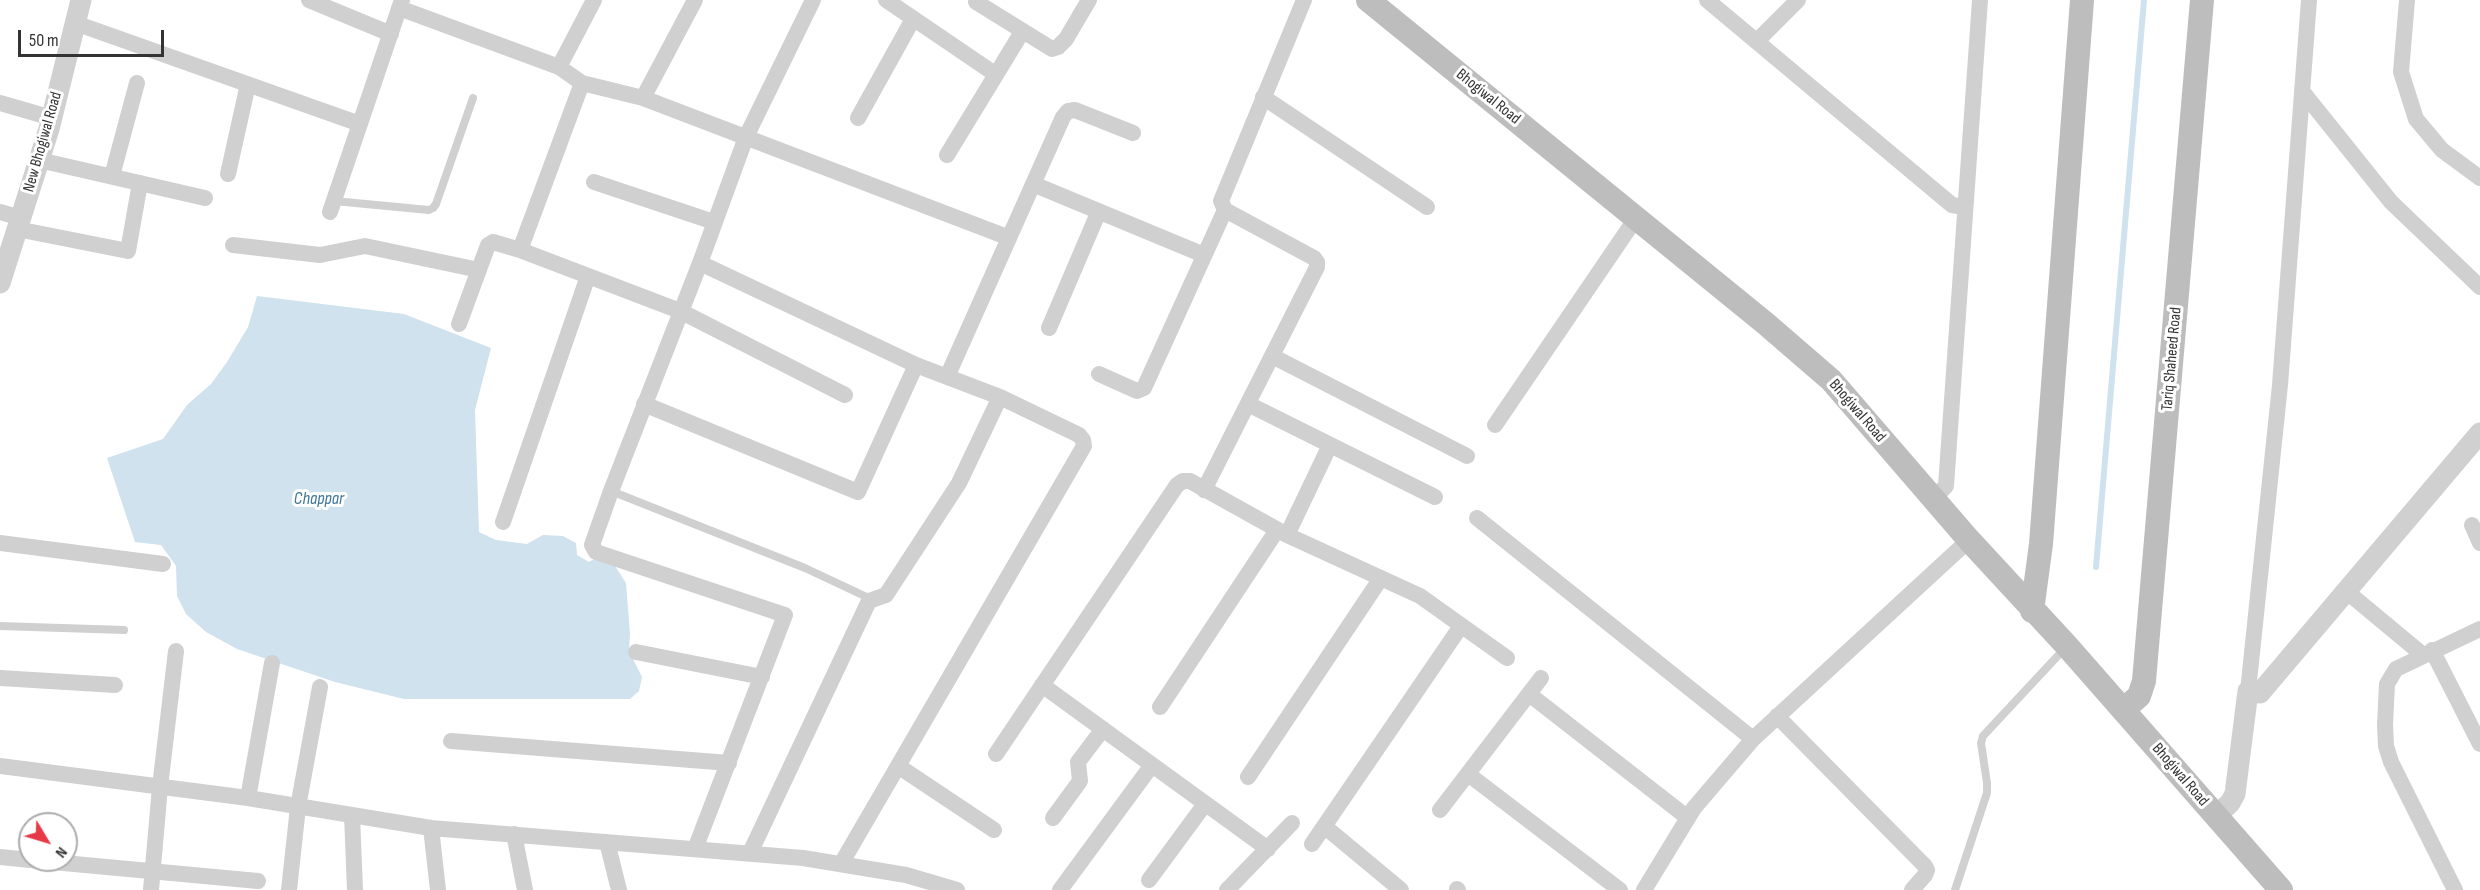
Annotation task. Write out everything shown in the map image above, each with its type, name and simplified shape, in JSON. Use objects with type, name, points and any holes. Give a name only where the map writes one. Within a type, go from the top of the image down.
[{"type":"main road","points":[[2032,611],[2042,532],[2082,0]]},
{"type":"main road","name":"Tariq Shaheed Road","points":[[2123,711],[2139,696],[2144,681],[2202,0]]},
{"type":"main road","name":"Bhogiwal Road","points":[[1377,2],[1831,380],[1969,540],[2032,611],[2067,646],[2281,890]]},
{"type":"street","name":"New Bhogiwal Road","points":[[0,283],[52,118],[81,0]]},
{"type":"street","points":[[309,0],[391,34]]},
{"type":"street","points":[[559,67],[594,0]]},
{"type":"street","points":[[643,98],[694,0]]},
{"type":"street","points":[[695,849],[785,615],[596,552],[592,545],[746,137],[813,0]]},
{"type":"street","points":[[886,0],[995,74]]},
{"type":"street","points":[[976,2],[1052,49],[1058,47],[1066,39],[1089,0]]},
{"type":"street","points":[[1204,490],[1317,267],[1317,262],[1225,210],[1221,201],[1304,0]]},
{"type":"street","points":[[1707,0],[1952,205],[1964,207]]},
{"type":"street","points":[[1756,41],[1798,0]]},
{"type":"street","points":[[1934,498],[1946,486],[1980,0]]},
{"type":"street","points":[[2216,816],[2230,803],[2235,794],[2248,691],[2280,385],[2309,0]]},
{"type":"street","points":[[2407,0],[2401,72],[2416,119],[2442,150],[2480,178]]},
{"type":"street","points":[[332,206],[400,4],[559,67],[582,83],[643,98],[1008,237]]},
{"type":"street","points":[[858,118],[913,19]]},
{"type":"street","points":[[75,23],[360,124]]},
{"type":"street","points":[[946,155],[1022,32]]},
{"type":"street","points":[[112,176],[137,83]]},
{"type":"street","points":[[520,250],[582,83]]},
{"type":"street","points":[[228,174],[248,84]]},
{"type":"street","points":[[2302,91],[2391,202],[2479,284]]},
{"type":"street","points":[[1263,97],[1427,207]]},
{"type":"street","points":[[0,103],[52,118]]},
{"type":"street","points":[[947,377],[1063,117],[1068,111],[1075,110],[1133,133]]},
{"type":"street","points":[[39,159],[205,198]]},
{"type":"street","points":[[594,182],[714,222]]},
{"type":"street","points":[[0,212],[19,224],[128,251],[140,183]]},
{"type":"street","points":[[1033,184],[1204,255]]},
{"type":"street","points":[[1099,374],[1137,391],[1144,388],[1225,210]]},
{"type":"street","points":[[1049,328],[1099,211]]},
{"type":"street","points":[[1495,425],[1636,218]]},
{"type":"street","points":[[459,324],[490,243],[520,250],[680,311],[844,395]]},
{"type":"street","points":[[233,245],[320,255],[365,246],[478,270]]},
{"type":"street","points":[[700,263],[916,365],[1000,397],[1079,435],[1084,446],[841,864]]},
{"type":"street","points":[[503,522],[588,276]]},
{"type":"street","points":[[1272,356],[1467,456]]},
{"type":"street","points":[[644,404],[858,492],[916,365]]},
{"type":"street","points":[[750,853],[871,599],[886,595],[958,483],[1000,397]]},
{"type":"street","points":[[1248,404],[1435,497]]},
{"type":"street","points":[[2248,691],[2260,693],[2480,433]]},
{"type":"street","points":[[1160,706],[1282,532],[1330,445]]},
{"type":"street","points":[[996,754],[1177,485],[1183,481],[1190,481],[1282,532],[1420,596],[1507,658]]},
{"type":"street","points":[[1477,518],[1753,739]]},
{"type":"street","points":[[2472,525],[2480,543]]},
{"type":"street","points":[[1644,890],[1694,808],[1753,739],[1969,540]]},
{"type":"street","points":[[0,543],[163,564]]},
{"type":"street","points":[[1248,777],[1381,578]]},
{"type":"street","points":[[2346,591],[2428,652],[2480,744]]},
{"type":"street","points":[[1312,844],[1461,626]]},
{"type":"street","points":[[2455,890],[2391,762],[2386,746],[2387,684],[2396,669],[2480,629]]},
{"type":"street","points":[[151,890],[176,651]]},
{"type":"street","points":[[636,652],[762,677]]},
{"type":"street","points":[[248,798],[272,663]]},
{"type":"street","points":[[0,678],[115,685]]},
{"type":"street","points":[[1440,810],[1541,678]]},
{"type":"street","points":[[1042,685],[1268,849]]},
{"type":"street","points":[[290,890],[298,807],[320,687]]},
{"type":"street","points":[[1529,694],[1688,818]]},
{"type":"street","points":[[1777,716],[1925,866],[1927,870],[1925,875],[1912,890]]},
{"type":"street","points":[[1053,818],[1080,781],[1078,762],[1103,729]]},
{"type":"street","points":[[451,741],[729,763]]},
{"type":"street","points":[[1060,890],[1152,765]]},
{"type":"street","points":[[0,766],[248,798],[431,828],[803,858],[841,864],[905,883],[957,890]]},
{"type":"street","points":[[898,766],[993,830]]},
{"type":"street","points":[[1468,774],[1620,890]]},
{"type":"street","points":[[1149,880],[1205,804]]},
{"type":"street","points":[[352,815],[355,890]]},
{"type":"street","points":[[1227,890],[1292,823]]},
{"type":"street","points":[[1324,826],[1401,890]]},
{"type":"street","points":[[431,828],[438,890]]},
{"type":"street","points":[[514,834],[525,890]]},
{"type":"street","points":[[607,842],[619,890]]},
{"type":"street","points":[[0,857],[18,859]]},
{"type":"street","points":[[78,864],[258,881]]},
{"type":"lane","points":[[332,206],[429,210],[433,208],[473,98]]},
{"type":"lane","points":[[611,490],[805,568],[871,599]]},
{"type":"lane","points":[[0,626],[124,630]]},
{"type":"lane","points":[[1955,890],[1988,783],[1981,743],[1983,736],[2067,646]]},
{"type":"water","name":"Chappar","points":[[257,296],[404,314],[491,348],[475,410],[479,532],[496,540],[527,544],[543,535],[563,536],[576,543],[577,555],[589,562],[594,559],[615,566],[626,583],[629,651],[642,677],[639,691],[630,699],[404,699],[335,682],[237,649],[206,632],[186,614],[177,596],[176,566],[161,545],[135,542],[107,458],[163,439],[187,405],[211,384],[227,362],[248,327]]},
{"type":"waterway","points":[[2096,567],[2144,0]]}]
